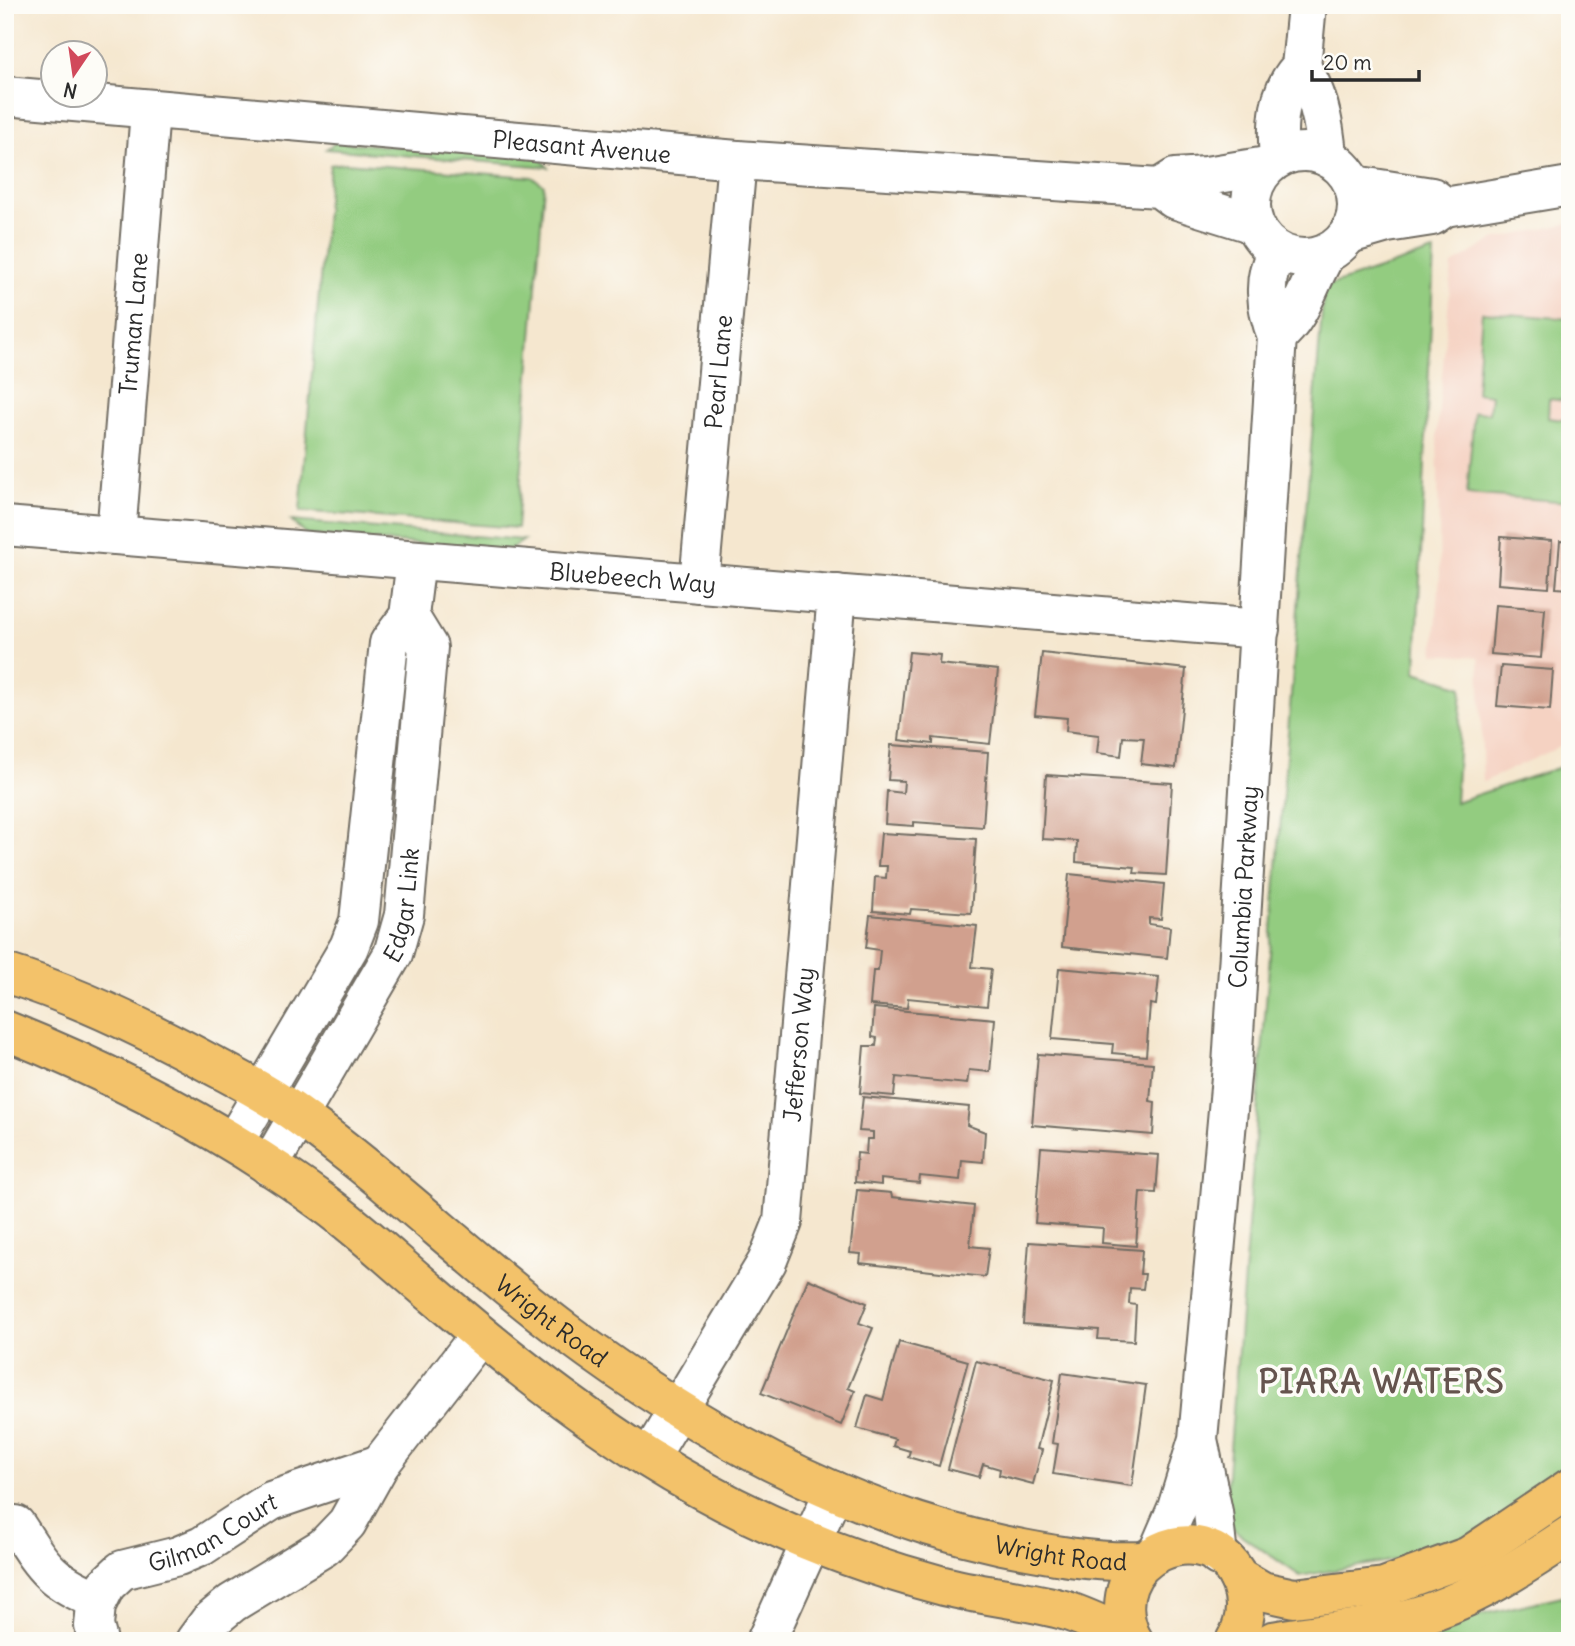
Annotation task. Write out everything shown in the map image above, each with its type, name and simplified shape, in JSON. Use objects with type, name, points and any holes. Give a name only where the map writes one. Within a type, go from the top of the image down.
[{"type":"main road","name":"Wright Road","points":[[5,973],[133,1024],[263,1092],[299,1116],[562,1330],[678,1409],[755,1455],[834,1491],[951,1534],[1076,1561],[1151,1556],[1189,1546],[1228,1566]]},
{"type":"main road","points":[[5,1030],[95,1068],[165,1102],[234,1142],[327,1205],[480,1335],[649,1458],[730,1503],[811,1542],[876,1566],[942,1586],[1065,1611],[1133,1641]]},
{"type":"main road","points":[[1228,1566],[1262,1591],[1294,1598],[1384,1587],[1469,1556],[1570,1488]]},
{"type":"main road","points":[[1273,1641],[1353,1630],[1431,1612],[1494,1583],[1570,1535]]},
{"type":"main road","points":[[1133,1641],[1123,1607],[1125,1590],[1133,1574],[1151,1556]]},
{"type":"main road","points":[[1228,1566],[1246,1608],[1244,1624],[1235,1641]]},
{"type":"street","points":[[1273,162],[1276,129],[1289,79],[1301,67],[1307,5]]},
{"type":"street","points":[[1301,67],[1311,81],[1321,111],[1327,157]]},
{"type":"street","name":"Pleasant Avenue","points":[[5,96],[150,111],[737,160],[1159,188],[1174,199],[1266,238]]},
{"type":"street","name":"Truman Lane","points":[[116,535],[150,111]]},
{"type":"street","points":[[1276,336],[1292,324],[1310,279],[1338,244],[1357,219],[1358,201],[1348,173],[1327,157],[1312,152],[1273,162],[1257,179],[1252,193],[1266,238],[1310,258],[1338,244],[1387,223],[1432,216],[1445,207],[1570,186]]},
{"type":"street","name":"Pearl Lane","points":[[699,583],[737,160]]},
{"type":"street","name":"Pleasant Avenue","points":[[1159,188],[1175,178],[1206,176],[1273,162]]},
{"type":"street","points":[[1354,185],[1432,197],[1445,207]]},
{"type":"street","name":"Columbia Parkway","points":[[1151,1556],[1177,1508],[1198,1439],[1232,1066],[1276,336],[1269,319],[1266,238]]},
{"type":"street","name":"Bluebeech Way","points":[[5,526],[1260,629]]},
{"type":"street","points":[[410,616],[416,560]]},
{"type":"street","name":"Jefferson Way","points":[[649,1458],[767,1262],[783,1222],[837,594]]},
{"type":"street","name":"Edgar Link","points":[[234,1142],[349,947],[359,921],[388,643],[410,616],[428,647],[404,915],[393,954],[268,1166]]},
{"type":"street","points":[[195,1641],[209,1622],[232,1603],[324,1547],[346,1523],[380,1464],[480,1335]]},
{"type":"street","name":"Columbia Parkway","points":[[1198,1439],[1213,1512],[1228,1566]]},
{"type":"street","name":"Gilman Court","points":[[98,1600],[106,1585],[122,1570],[178,1556],[202,1546],[271,1501],[380,1464]]},
{"type":"street","points":[[766,1641],[834,1491]]},
{"type":"street","points":[[16,1525],[45,1570],[68,1586],[98,1600],[94,1626],[98,1641]]},
{"type":"shaded area","points":[[1570,223],[1570,742],[1483,782],[1479,657],[1434,654],[1440,574],[1437,432],[1452,265],[1493,240]]},
{"type":"green space","points":[[336,142],[539,157],[548,167],[326,149]]},
{"type":"green space","points":[[345,163],[532,177],[544,185],[517,528],[300,511],[330,165]]},
{"type":"green space","points":[[1434,251],[1416,672],[1462,687],[1455,802],[1570,764],[1570,1479],[1450,1551],[1300,1576],[1224,1523],[1324,287]]},
{"type":"green space","points":[[1482,312],[1570,319],[1570,502],[1467,494],[1474,412],[1489,413],[1491,395],[1476,393]],"holes":[[[1549,399],[1565,401],[1564,420],[1548,418]]]},
{"type":"green space","points":[[291,521],[524,540],[508,551],[307,535]]},
{"type":"green space","points":[[1570,1591],[1570,1641],[1366,1641],[1562,1596]]},
{"type":"building","points":[[1501,537],[1552,541],[1549,588],[1498,584]]},
{"type":"building","points":[[1560,541],[1570,542],[1570,589],[1556,588]]},
{"type":"building","points":[[1495,605],[1545,609],[1541,658],[1491,654]]},
{"type":"building","points":[[1566,614],[1570,614],[1570,645],[1563,644]]},
{"type":"building","points":[[909,652],[940,655],[939,664],[998,670],[990,744],[933,738],[933,744],[899,740]]},
{"type":"building","points":[[1042,653],[1186,669],[1176,768],[1141,764],[1144,738],[1123,737],[1121,756],[1097,753],[1099,735],[1066,731],[1067,718],[1035,715]]},
{"type":"building","points":[[1501,666],[1553,670],[1550,710],[1497,706]]},
{"type":"building","points":[[891,745],[988,752],[983,827],[914,822],[914,826],[885,824],[887,791],[903,793],[904,781],[888,780]]},
{"type":"building","points":[[1046,775],[1172,783],[1166,875],[1134,873],[1135,867],[1076,862],[1077,841],[1042,839]]},
{"type":"building","points":[[881,833],[976,839],[971,913],[911,909],[910,914],[873,911],[875,877],[886,878],[887,866],[878,866]]},
{"type":"building","points":[[1069,874],[1164,884],[1161,919],[1149,918],[1149,924],[1170,927],[1167,958],[1062,947]]},
{"type":"building","points":[[870,915],[977,926],[972,967],[991,969],[987,1006],[908,998],[907,1008],[870,1005],[873,971],[878,971],[880,950],[866,948]]},
{"type":"building","points":[[1059,968],[1159,977],[1156,1005],[1150,1004],[1146,1056],[1112,1053],[1113,1044],[1052,1039]]},
{"type":"building","points":[[874,1008],[995,1019],[990,1072],[969,1070],[967,1084],[896,1077],[894,1096],[860,1093],[864,1046],[876,1046],[877,1038],[872,1037]]},
{"type":"building","points":[[1038,1054],[1153,1063],[1150,1101],[1155,1102],[1153,1135],[1032,1125]]},
{"type":"building","points":[[863,1097],[969,1107],[967,1125],[985,1132],[983,1162],[962,1160],[960,1180],[920,1176],[919,1183],[881,1179],[881,1185],[855,1182],[857,1153],[866,1154],[867,1139],[873,1139],[873,1132],[859,1131]]},
{"type":"building","points":[[1041,1147],[1159,1155],[1156,1193],[1140,1192],[1136,1246],[1102,1243],[1103,1228],[1035,1223]]},
{"type":"building","points":[[857,1190],[891,1193],[892,1197],[974,1206],[970,1246],[989,1248],[985,1277],[860,1263],[861,1254],[850,1253]]},
{"type":"building","points":[[1029,1242],[1142,1250],[1140,1274],[1145,1274],[1143,1289],[1130,1288],[1129,1304],[1136,1305],[1134,1341],[1098,1339],[1099,1330],[1023,1324]]},
{"type":"building","points":[[808,1279],[867,1303],[859,1323],[873,1328],[848,1388],[855,1391],[841,1425],[761,1393]]},
{"type":"building","points":[[899,1342],[968,1361],[939,1466],[908,1457],[910,1451],[893,1446],[895,1439],[857,1428],[867,1395],[883,1400]]},
{"type":"building","points":[[976,1361],[1054,1380],[1037,1449],[1042,1450],[1033,1484],[999,1475],[1000,1469],[983,1464],[979,1477],[948,1469]]},
{"type":"building","points":[[1062,1373],[1146,1385],[1132,1486],[1053,1474],[1058,1444],[1052,1443]]},
{"type":"district","name":"PIARA WATERS","points":[[1382,1381]]}]
